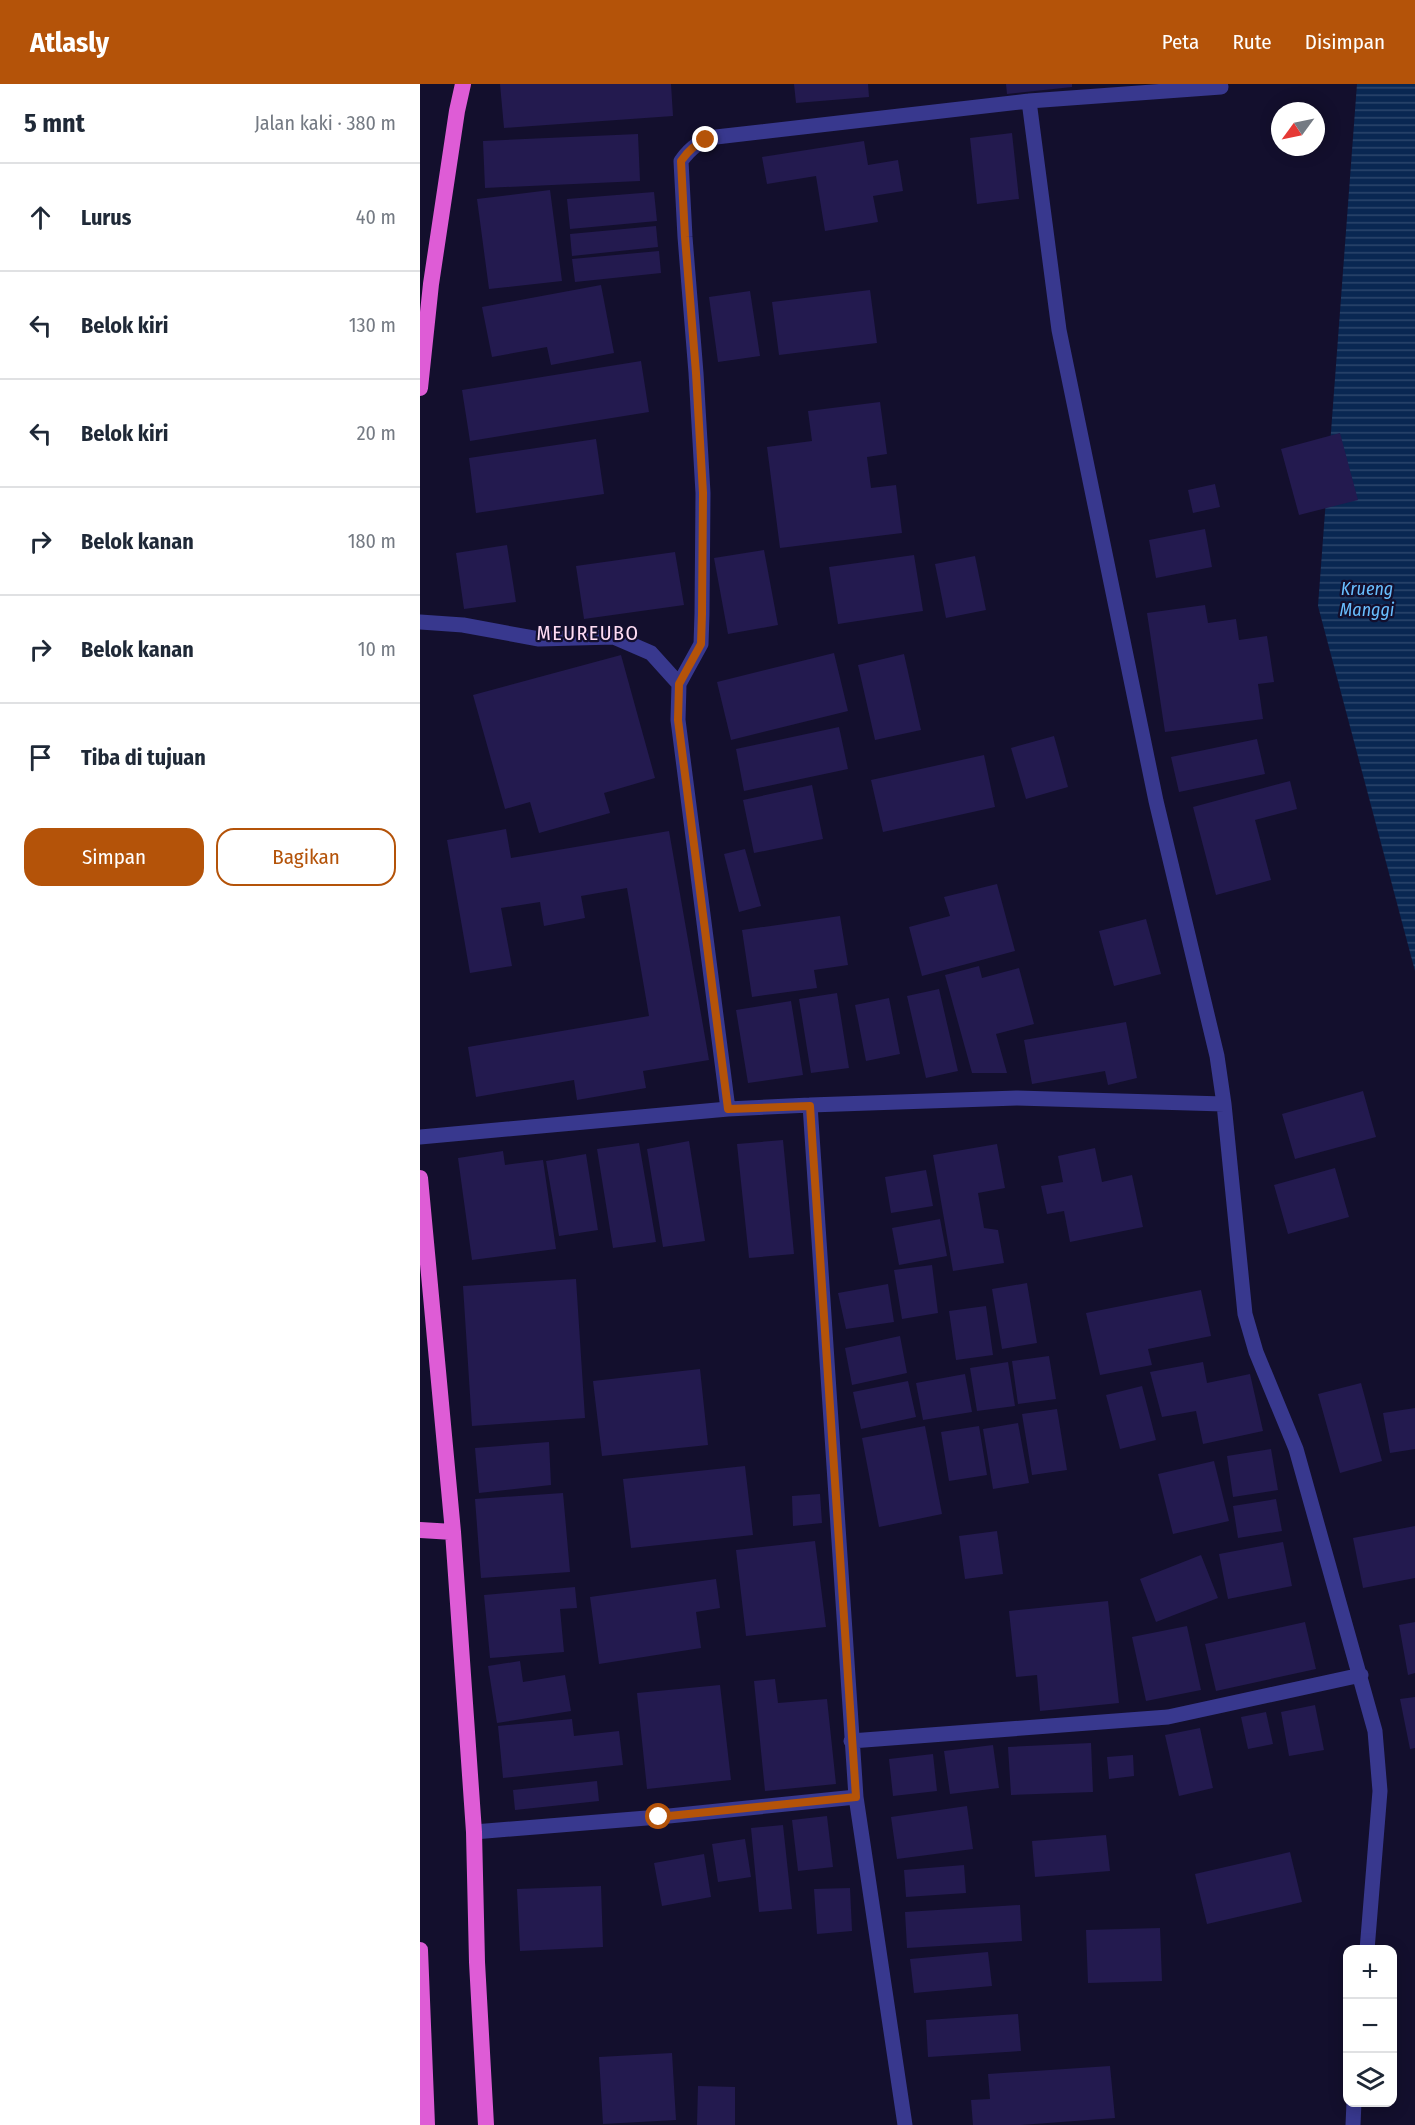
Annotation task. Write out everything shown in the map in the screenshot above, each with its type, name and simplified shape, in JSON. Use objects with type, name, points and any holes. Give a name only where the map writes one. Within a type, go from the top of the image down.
[{"type":"highway","points":[[420,388],[431,284],[463,84]]},
{"type":"highway","points":[[420,1178],[453,1533],[474,1832],[477,1962],[486,2125]]},
{"type":"highway","points":[[420,1530],[453,1533]]},
{"type":"highway","points":[[420,1950],[427,2125]]},
{"type":"street","points":[[728,1109],[678,720],[679,684],[701,644],[703,493],[681,161],[697,143],[716,137],[1029,101],[1221,87]]},
{"type":"street","points":[[1029,101],[1059,330],[1156,801],[1217,1056],[1249,1334],[1296,1449],[1375,1731],[1380,1791],[1367,1945]]},
{"type":"street","points":[[420,622],[462,625],[538,639],[614,637],[651,653],[679,684]]},
{"type":"street","points":[[420,1137],[728,1109],[1017,1098],[1224,1104]]},
{"type":"street","points":[[810,1106],[856,1797],[905,2125]]},
{"type":"street","points":[[851,1741],[1168,1718],[1360,1675]]},
{"type":"street","points":[[474,1832],[659,1817],[856,1797]]},
{"type":"street","points":[[1353,2125],[1354,2107]]},
{"type":"water","name":"Krueng Manggi","points":[[1357,84],[1415,84],[1415,971],[1318,606]]},
{"type":"building","points":[[500,84],[671,84],[673,116],[504,128]]},
{"type":"building","points":[[794,84],[868,84],[869,97],[796,103]]},
{"type":"building","points":[[1006,84],[1072,84],[1072,87],[1007,94]]},
{"type":"building","points":[[1012,133],[1019,199],[977,204],[970,138]]},
{"type":"building","points":[[638,134],[640,181],[485,188],[483,141]]},
{"type":"building","points":[[864,141],[868,165],[898,160],[903,191],[873,196],[878,222],[825,231],[816,176],[767,184],[762,157]]},
{"type":"building","points":[[550,190],[562,281],[489,289],[477,199]]},
{"type":"building","points":[[654,192],[657,221],[570,229],[567,199]]},
{"type":"building","points":[[656,226],[658,247],[572,256],[570,234]]},
{"type":"building","points":[[659,251],[661,273],[575,282],[572,259]]},
{"type":"building","points":[[601,285],[614,353],[551,365],[547,347],[492,357],[482,307]]},
{"type":"building","points":[[870,290],[877,343],[779,355],[772,302]]},
{"type":"building","points":[[750,291],[760,356],[718,362],[709,297]]},
{"type":"building","points":[[641,361],[649,412],[470,441],[462,390]]},
{"type":"building","points":[[880,402],[887,454],[867,457],[871,488],[896,485],[902,533],[780,548],[767,447],[812,441],[808,411]]},
{"type":"building","points":[[1340,433],[1358,500],[1299,515],[1281,449]]},
{"type":"building","points":[[596,439],[604,494],[476,513],[469,458]]},
{"type":"building","points":[[1215,484],[1220,507],[1193,513],[1188,490]]},
{"type":"building","points":[[1205,529],[1212,567],[1156,578],[1149,540]]},
{"type":"building","points":[[507,545],[516,602],[464,609],[456,553]]},
{"type":"building","points":[[764,550],[778,625],[728,634],[714,558]]},
{"type":"building","points":[[675,552],[684,605],[584,619],[576,566]]},
{"type":"building","points":[[914,555],[923,611],[838,624],[829,567]]},
{"type":"building","points":[[975,556],[986,610],[946,618],[935,564]]},
{"type":"building","points":[[1205,605],[1208,623],[1236,619],[1239,640],[1267,636],[1274,682],[1258,684],[1263,719],[1165,732],[1147,613]]},
{"type":"building","points":[[834,653],[848,711],[731,740],[717,682]]},
{"type":"building","points":[[904,654],[921,730],[875,740],[858,665]]},
{"type":"building","points":[[621,655],[655,778],[604,793],[610,813],[539,833],[530,802],[505,809],[473,695]]},
{"type":"building","points":[[839,727],[848,769],[744,791],[736,749]]},
{"type":"building","points":[[1054,736],[1068,787],[1026,799],[1011,748]]},
{"type":"building","points":[[1257,739],[1265,774],[1179,792],[1171,757]]},
{"type":"building","points":[[984,755],[995,807],[883,832],[871,780]]},
{"type":"building","points":[[1290,781],[1297,809],[1255,820],[1271,880],[1216,895],[1193,807]]},
{"type":"building","points":[[812,785],[823,839],[754,853],[743,800]]},
{"type":"building","points":[[506,829],[511,858],[669,831],[709,1060],[643,1071],[646,1088],[577,1100],[574,1080],[476,1097],[468,1047],[649,1016],[627,888],[581,896],[585,918],[544,926],[540,902],[501,908],[512,966],[470,973],[447,840]]},
{"type":"building","points":[[745,849],[761,906],[739,912],[724,854]]},
{"type":"building","points":[[997,884],[1015,951],[922,976],[909,927],[950,916],[944,897]]},
{"type":"building","points":[[840,916],[848,965],[814,970],[817,988],[752,997],[742,930]]},
{"type":"building","points":[[1146,919],[1161,974],[1114,986],[1099,931]]},
{"type":"building","points":[[979,966],[982,978],[1019,968],[1034,1024],[996,1034],[1007,1073],[972,1073],[945,975]]},
{"type":"building","points":[[939,989],[958,1071],[926,1078],[907,996]]},
{"type":"building","points":[[837,993],[849,1068],[811,1073],[799,999]]},
{"type":"building","points":[[889,998],[900,1054],[866,1061],[855,1005]]},
{"type":"building","points":[[791,1001],[803,1075],[748,1083],[736,1010]]},
{"type":"building","points":[[1126,1022],[1137,1078],[1108,1085],[1105,1071],[1032,1084],[1024,1040]]},
{"type":"building","points":[[1363,1091],[1376,1137],[1295,1159],[1282,1114]]},
{"type":"building","points":[[783,1140],[794,1254],[749,1258],[737,1144]]},
{"type":"building","points":[[689,1141],[705,1241],[663,1247],[647,1149]]},
{"type":"building","points":[[639,1143],[656,1242],[613,1248],[597,1149]]},
{"type":"building","points":[[997,1144],[1005,1188],[978,1193],[984,1228],[998,1230],[1004,1263],[953,1271],[933,1155]]},
{"type":"building","points":[[1095,1148],[1102,1182],[1132,1175],[1143,1227],[1070,1242],[1064,1211],[1047,1214],[1041,1186],[1063,1182],[1058,1156]]},
{"type":"building","points":[[503,1151],[505,1165],[543,1160],[556,1249],[472,1260],[458,1158]]},
{"type":"building","points":[[586,1154],[598,1230],[559,1236],[546,1161]]},
{"type":"building","points":[[1335,1168],[1349,1217],[1288,1234],[1274,1185]]},
{"type":"building","points":[[926,1170],[933,1206],[891,1213],[885,1177]]},
{"type":"building","points":[[940,1219],[947,1256],[899,1265],[892,1228]]},
{"type":"building","points":[[932,1265],[938,1313],[902,1319],[894,1270]]},
{"type":"building","points":[[576,1279],[585,1418],[472,1426],[463,1286]]},
{"type":"building","points":[[1027,1283],[1037,1343],[1002,1349],[992,1289]]},
{"type":"building","points":[[888,1284],[894,1322],[846,1329],[838,1293]]},
{"type":"building","points":[[1201,1290],[1211,1336],[1148,1349],[1152,1365],[1100,1375],[1086,1313]]},
{"type":"building","points":[[986,1306],[993,1355],[956,1360],[949,1311]]},
{"type":"building","points":[[900,1336],[907,1373],[852,1385],[845,1348]]},
{"type":"building","points":[[1049,1356],[1056,1399],[1018,1404],[1012,1361]]},
{"type":"building","points":[[1008,1362],[1015,1406],[977,1411],[970,1368]]},
{"type":"building","points":[[1203,1362],[1207,1383],[1250,1374],[1263,1431],[1203,1444],[1196,1411],[1162,1417],[1150,1372]]},
{"type":"building","points":[[700,1369],[708,1445],[602,1456],[593,1381]]},
{"type":"building","points":[[965,1374],[972,1412],[923,1420],[916,1383]]},
{"type":"building","points":[[908,1381],[916,1417],[861,1429],[853,1392]]},
{"type":"building","points":[[1361,1383],[1382,1461],[1340,1473],[1318,1394]]},
{"type":"building","points":[[1142,1386],[1156,1440],[1120,1449],[1106,1395]]},
{"type":"building","points":[[1415,1408],[1415,1449],[1390,1453],[1383,1413]]},
{"type":"building","points":[[1057,1409],[1067,1470],[1032,1475],[1022,1414]]},
{"type":"building","points":[[1018,1423],[1029,1483],[993,1489],[983,1429]]},
{"type":"building","points":[[925,1426],[942,1514],[879,1527],[862,1438]]},
{"type":"building","points":[[979,1426],[987,1475],[949,1481],[941,1432]]},
{"type":"building","points":[[549,1442],[551,1485],[479,1493],[475,1448]]},
{"type":"building","points":[[1271,1449],[1278,1490],[1233,1497],[1227,1456]]},
{"type":"building","points":[[1214,1461],[1229,1521],[1173,1534],[1158,1474]]},
{"type":"building","points":[[745,1466],[753,1535],[631,1548],[623,1479]]},
{"type":"building","points":[[563,1493],[570,1572],[481,1578],[475,1499]]},
{"type":"building","points":[[820,1494],[822,1523],[793,1526],[792,1496]]},
{"type":"building","points":[[1276,1499],[1282,1531],[1238,1538],[1233,1506]]},
{"type":"building","points":[[1415,1526],[1415,1578],[1363,1588],[1353,1538]]},
{"type":"building","points":[[997,1531],[1003,1574],[965,1579],[959,1536]]},
{"type":"building","points":[[815,1541],[826,1627],[746,1636],[736,1550]]},
{"type":"building","points":[[1283,1542],[1292,1586],[1228,1599],[1219,1554]]},
{"type":"building","points":[[1201,1555],[1218,1598],[1156,1622],[1140,1579]]},
{"type":"building","points":[[716,1579],[720,1608],[696,1612],[701,1648],[599,1664],[590,1597]]},
{"type":"building","points":[[575,1587],[577,1608],[560,1609],[564,1652],[490,1658],[484,1595]]},
{"type":"building","points":[[1108,1601],[1119,1703],[1040,1711],[1037,1675],[1016,1677],[1009,1611]]},
{"type":"building","points":[[1305,1622],[1316,1669],[1216,1691],[1205,1644]]},
{"type":"building","points":[[1415,1622],[1415,1673],[1408,1675],[1399,1625]]},
{"type":"building","points":[[1187,1626],[1201,1690],[1146,1701],[1132,1637]]},
{"type":"building","points":[[520,1661],[523,1682],[565,1675],[571,1711],[497,1723],[488,1666]]},
{"type":"building","points":[[775,1679],[778,1703],[827,1699],[836,1784],[765,1791],[754,1681]]},
{"type":"building","points":[[720,1685],[731,1780],[647,1789],[637,1693]]},
{"type":"building","points":[[1415,1697],[1415,1748],[1410,1749],[1400,1699]]},
{"type":"building","points":[[1315,1705],[1324,1750],[1289,1756],[1281,1712]]},
{"type":"building","points":[[1266,1712],[1273,1744],[1248,1749],[1241,1717]]},
{"type":"building","points":[[572,1719],[574,1736],[619,1731],[623,1765],[503,1778],[498,1726]]},
{"type":"building","points":[[1200,1728],[1213,1788],[1179,1796],[1165,1735]]},
{"type":"building","points":[[1091,1743],[1093,1792],[1011,1795],[1008,1747]]},
{"type":"building","points":[[993,1745],[999,1788],[950,1794],[944,1751]]},
{"type":"building","points":[[933,1754],[937,1791],[893,1796],[889,1759]]},
{"type":"building","points":[[1133,1755],[1134,1776],[1109,1779],[1107,1757]]},
{"type":"building","points":[[597,1781],[599,1801],[515,1810],[513,1790]]},
{"type":"building","points":[[967,1806],[973,1849],[897,1859],[891,1817]]},
{"type":"building","points":[[827,1816],[833,1867],[798,1871],[792,1820]]},
{"type":"building","points":[[783,1825],[792,1909],[759,1912],[751,1828]]},
{"type":"building","points":[[1106,1835],[1110,1871],[1035,1877],[1032,1841]]},
{"type":"building","points":[[745,1839],[751,1877],[718,1882],[712,1844]]},
{"type":"building","points":[[1290,1852],[1302,1902],[1207,1924],[1195,1874]]},
{"type":"building","points":[[704,1854],[711,1897],[662,1906],[654,1863]]},
{"type":"building","points":[[964,1865],[966,1893],[906,1897],[904,1870]]},
{"type":"building","points":[[601,1886],[603,1947],[520,1951],[517,1889]]},
{"type":"building","points":[[850,1888],[852,1931],[817,1934],[814,1889]]},
{"type":"building","points":[[1020,1905],[1022,1941],[907,1948],[905,1912]]},
{"type":"building","points":[[1160,1928],[1162,1981],[1088,1983],[1086,1930]]},
{"type":"building","points":[[988,1952],[992,1986],[914,1993],[910,1959]]},
{"type":"building","points":[[1018,2014],[1021,2051],[928,2057],[926,2020]]},
{"type":"building","points":[[672,2053],[676,2120],[603,2124],[599,2057]]},
{"type":"building","points":[[1110,2066],[1115,2118],[1021,2125],[973,2125],[971,2100],[990,2099],[988,2074]]},
{"type":"building","points":[[698,2086],[735,2087],[735,2125],[697,2125]]},
{"type":"district","name":"MEUREUBO","points":[[588,633]]},
{"type":"route","points":[[659,1817],[856,1797],[810,1106],[728,1109],[678,720],[679,684],[701,644],[703,493],[681,161],[697,143],[706,140]]}]
